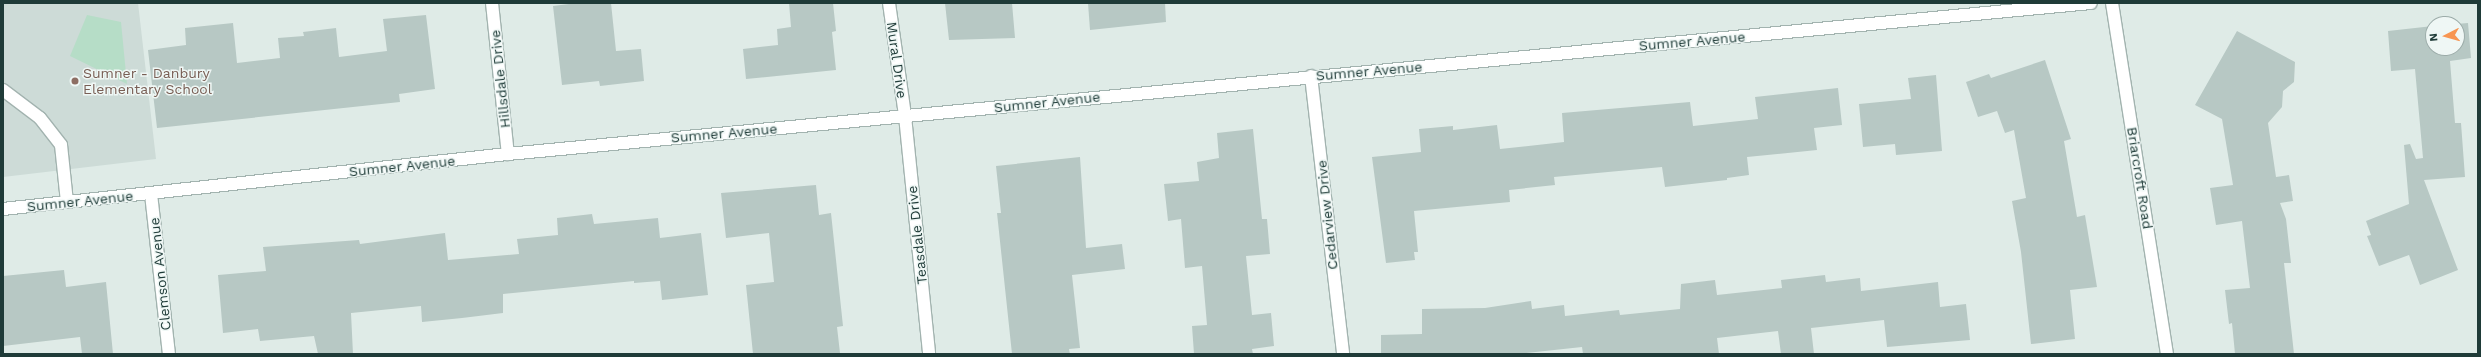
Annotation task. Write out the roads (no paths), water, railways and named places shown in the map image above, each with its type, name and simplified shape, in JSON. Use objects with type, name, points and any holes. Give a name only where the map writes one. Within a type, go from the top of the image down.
[{"type":"street","name":"Hillsdale Drive","points":[[492,3],[508,154]]},
{"type":"street","name":"Mural Drive","points":[[889,3],[905,116]]},
{"type":"street","name":"Sumner Avenue","points":[[3,209],[508,154],[1311,76],[2091,3]]},
{"type":"street","name":"Briarcroft Road","points":[[2112,3],[2168,354]]},
{"type":"street","name":"Cedarview Drive","points":[[1311,76],[1343,354]]},
{"type":"street","points":[[3,90],[40,118],[61,145],[67,202]]},
{"type":"street","name":"Teasdale Drive","points":[[905,116],[929,354]]},
{"type":"street","name":"Clemson Avenue","points":[[151,194],[169,354]]},
{"type":"place","name":"Sumner - Danbury Elementary School","points":[[75,81]]}]
